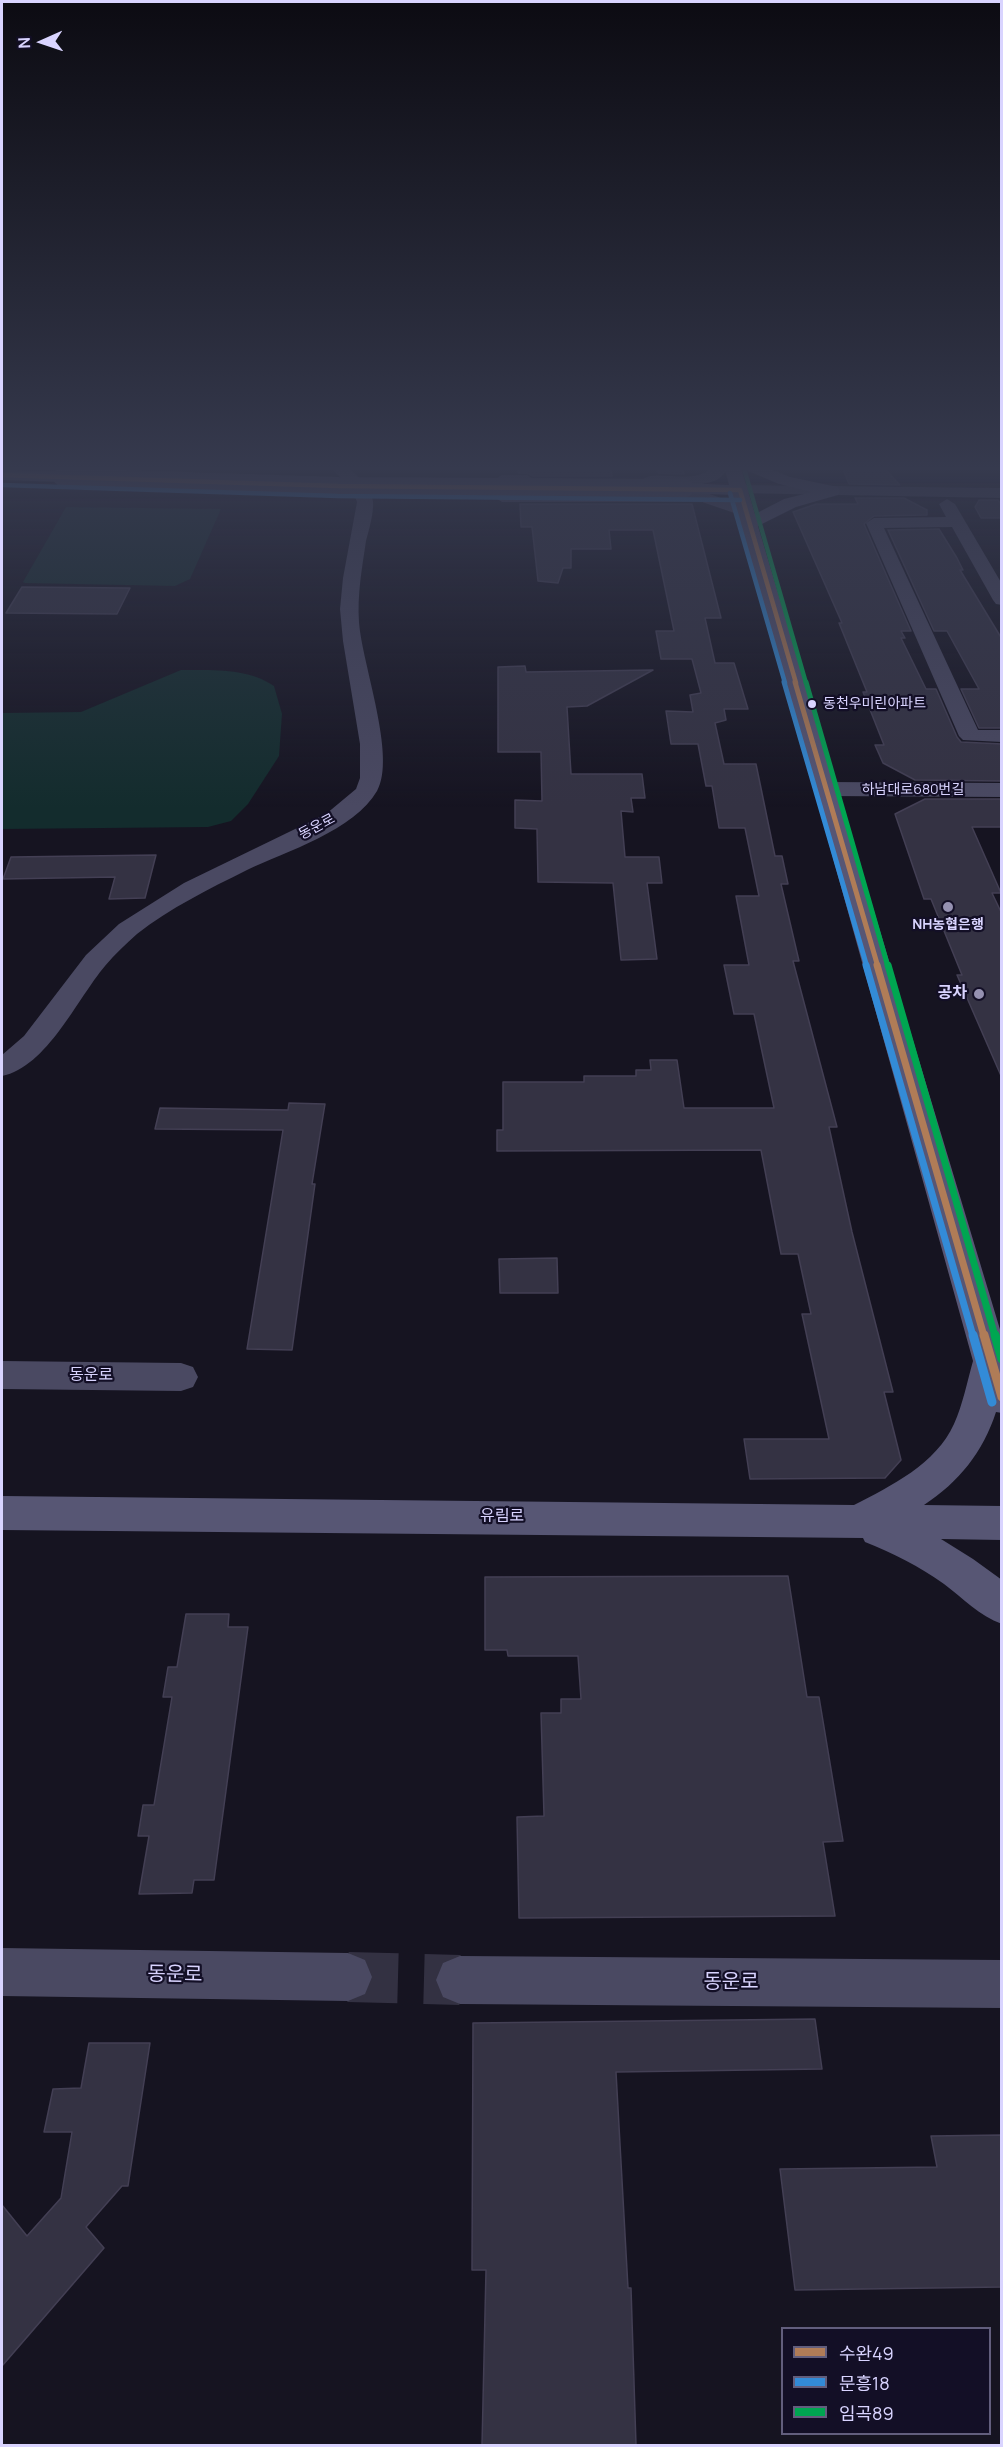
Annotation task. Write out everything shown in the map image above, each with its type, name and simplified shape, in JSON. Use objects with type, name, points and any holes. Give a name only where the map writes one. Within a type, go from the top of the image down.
[{"type":"main road","points":[[765,579],[996,1365],[1002,1399]]},
{"type":"main road","points":[[858,1521],[903,1500],[932,1480],[957,1453],[972,1427],[996,1365]]},
{"type":"main road","name":"유림로","points":[[2,1514],[1002,1523]]},
{"type":"main road","points":[[858,1521],[917,1545],[966,1575],[1002,1606]]},
{"type":"street","name":"동운로","points":[[2,1067],[27,1050],[85,973],[110,946],[144,918],[185,893],[331,821],[358,801],[371,781],[371,738],[353,645],[350,604],[354,579]]},
{"type":"street","points":[[899,579],[970,736],[1002,736]]},
{"type":"street","points":[[990,579],[1002,600]]},
{"type":"street","name":"하남대로680번길","points":[[825,789],[1002,790]]},
{"type":"street","name":"동운로","points":[[2,1375],[181,1377]]},
{"type":"street","name":"동운로","points":[[2,1972],[348,1977]]},
{"type":"street","name":"동운로","points":[[460,1980],[1002,1984]]},
{"type":"green space","points":[[25,579],[190,579],[175,586],[23,582]]},
{"type":"green space","points":[[181,670],[218,670],[242,673],[274,686],[282,714],[279,756],[248,804],[231,821],[208,827],[2,829],[2,713],[81,712]]},
{"type":"building","points":[[538,579],[559,579],[558,583]]},
{"type":"building","points":[[663,579],[711,579],[721,618],[705,618],[715,663],[734,663],[748,709],[724,709],[726,720],[715,723],[724,764],[756,764],[775,856],[782,856],[788,884],[781,884],[799,961],[793,961],[837,1127],[829,1127],[852,1232],[893,1392],[884,1392],[901,1460],[885,1478],[750,1479],[744,1439],[829,1439],[802,1314],[811,1314],[798,1254],[781,1254],[761,1150],[497,1151],[497,1130],[503,1130],[503,1082],[584,1082],[584,1076],[636,1076],[636,1070],[651,1070],[650,1060],[677,1060],[684,1108],[774,1108],[754,1014],[734,1014],[724,965],[749,965],[736,896],[759,896],[745,828],[719,828],[712,786],[706,786],[698,744],[671,744],[666,711],[693,712],[690,695],[701,693],[692,659],[661,659],[656,631],[674,631]]},
{"type":"building","points":[[823,579],[888,579],[911,631],[901,631],[905,638],[901,638],[926,689],[936,689],[961,742],[1002,744],[1002,781],[915,780],[883,763],[875,745],[884,745],[863,692],[867,692],[839,623],[842,623]]},
{"type":"building","points":[[910,579],[966,579],[1002,639],[1002,728],[979,728],[961,689],[979,689],[947,631],[934,631]]},
{"type":"building","points":[[22,587],[130,588],[117,614],[6,613]]},
{"type":"building","points":[[525,666],[526,672],[653,670],[587,706],[567,707],[571,774],[642,774],[645,798],[631,798],[633,812],[621,811],[625,857],[659,857],[662,883],[647,883],[657,959],[621,960],[613,883],[538,882],[537,829],[515,828],[515,800],[542,801],[541,752],[498,752],[498,667]]},
{"type":"building","points":[[925,799],[1002,799],[1002,827],[972,827],[1001,893],[992,893],[1002,914],[1002,1078],[957,975],[962,975],[931,899],[924,899],[895,814]]},
{"type":"building","points":[[156,855],[145,898],[109,899],[115,877],[3,879],[11,857]]},
{"type":"building","points":[[289,1103],[325,1104],[312,1184],[315,1184],[292,1350],[247,1349],[283,1130],[155,1129],[160,1108],[288,1110]]},
{"type":"building","points":[[557,1258],[558,1293],[500,1293],[499,1259]]},
{"type":"building","points":[[788,1576],[807,1697],[819,1697],[843,1841],[823,1842],[835,1916],[519,1918],[517,1817],[544,1816],[541,1713],[561,1713],[561,1699],[581,1699],[578,1656],[508,1656],[507,1650],[485,1650],[485,1577]]},
{"type":"building","points":[[186,1614],[229,1614],[228,1627],[248,1627],[214,1880],[194,1880],[192,1893],[139,1894],[149,1836],[138,1836],[143,1805],[154,1805],[172,1697],[163,1697],[168,1667],[177,1667]]},
{"type":"building","points":[[815,2019],[822,2069],[616,2072],[628,2288],[631,2288],[636,2445],[482,2445],[486,2270],[472,2270],[473,2023]]},
{"type":"building","points":[[89,2043],[150,2043],[128,2186],[122,2186],[86,2227],[104,2248],[2,2366],[2,2205],[27,2236],[61,2198],[72,2132],[44,2132],[53,2089],[81,2088]]},
{"type":"building","points":[[1002,2135],[1002,2287],[795,2290],[780,2169],[937,2167],[931,2136]]},
{"type":"tunnel","points":[[348,1977],[460,1980]]},
{"type":"transit line","name":"문흥18","points":[[755,579],[992,1402]]},
{"type":"transit line","name":"수완49","points":[[766,579],[1002,1397]]},
{"type":"transit line","name":"임곡89","points":[[776,579],[1002,1359]]},
{"type":"place","name":"동천우미린아파트","points":[[812,704]]},
{"type":"place","name":"NH농협은행","points":[[948,907]]},
{"type":"place","name":"공차","points":[[979,994]]}]
